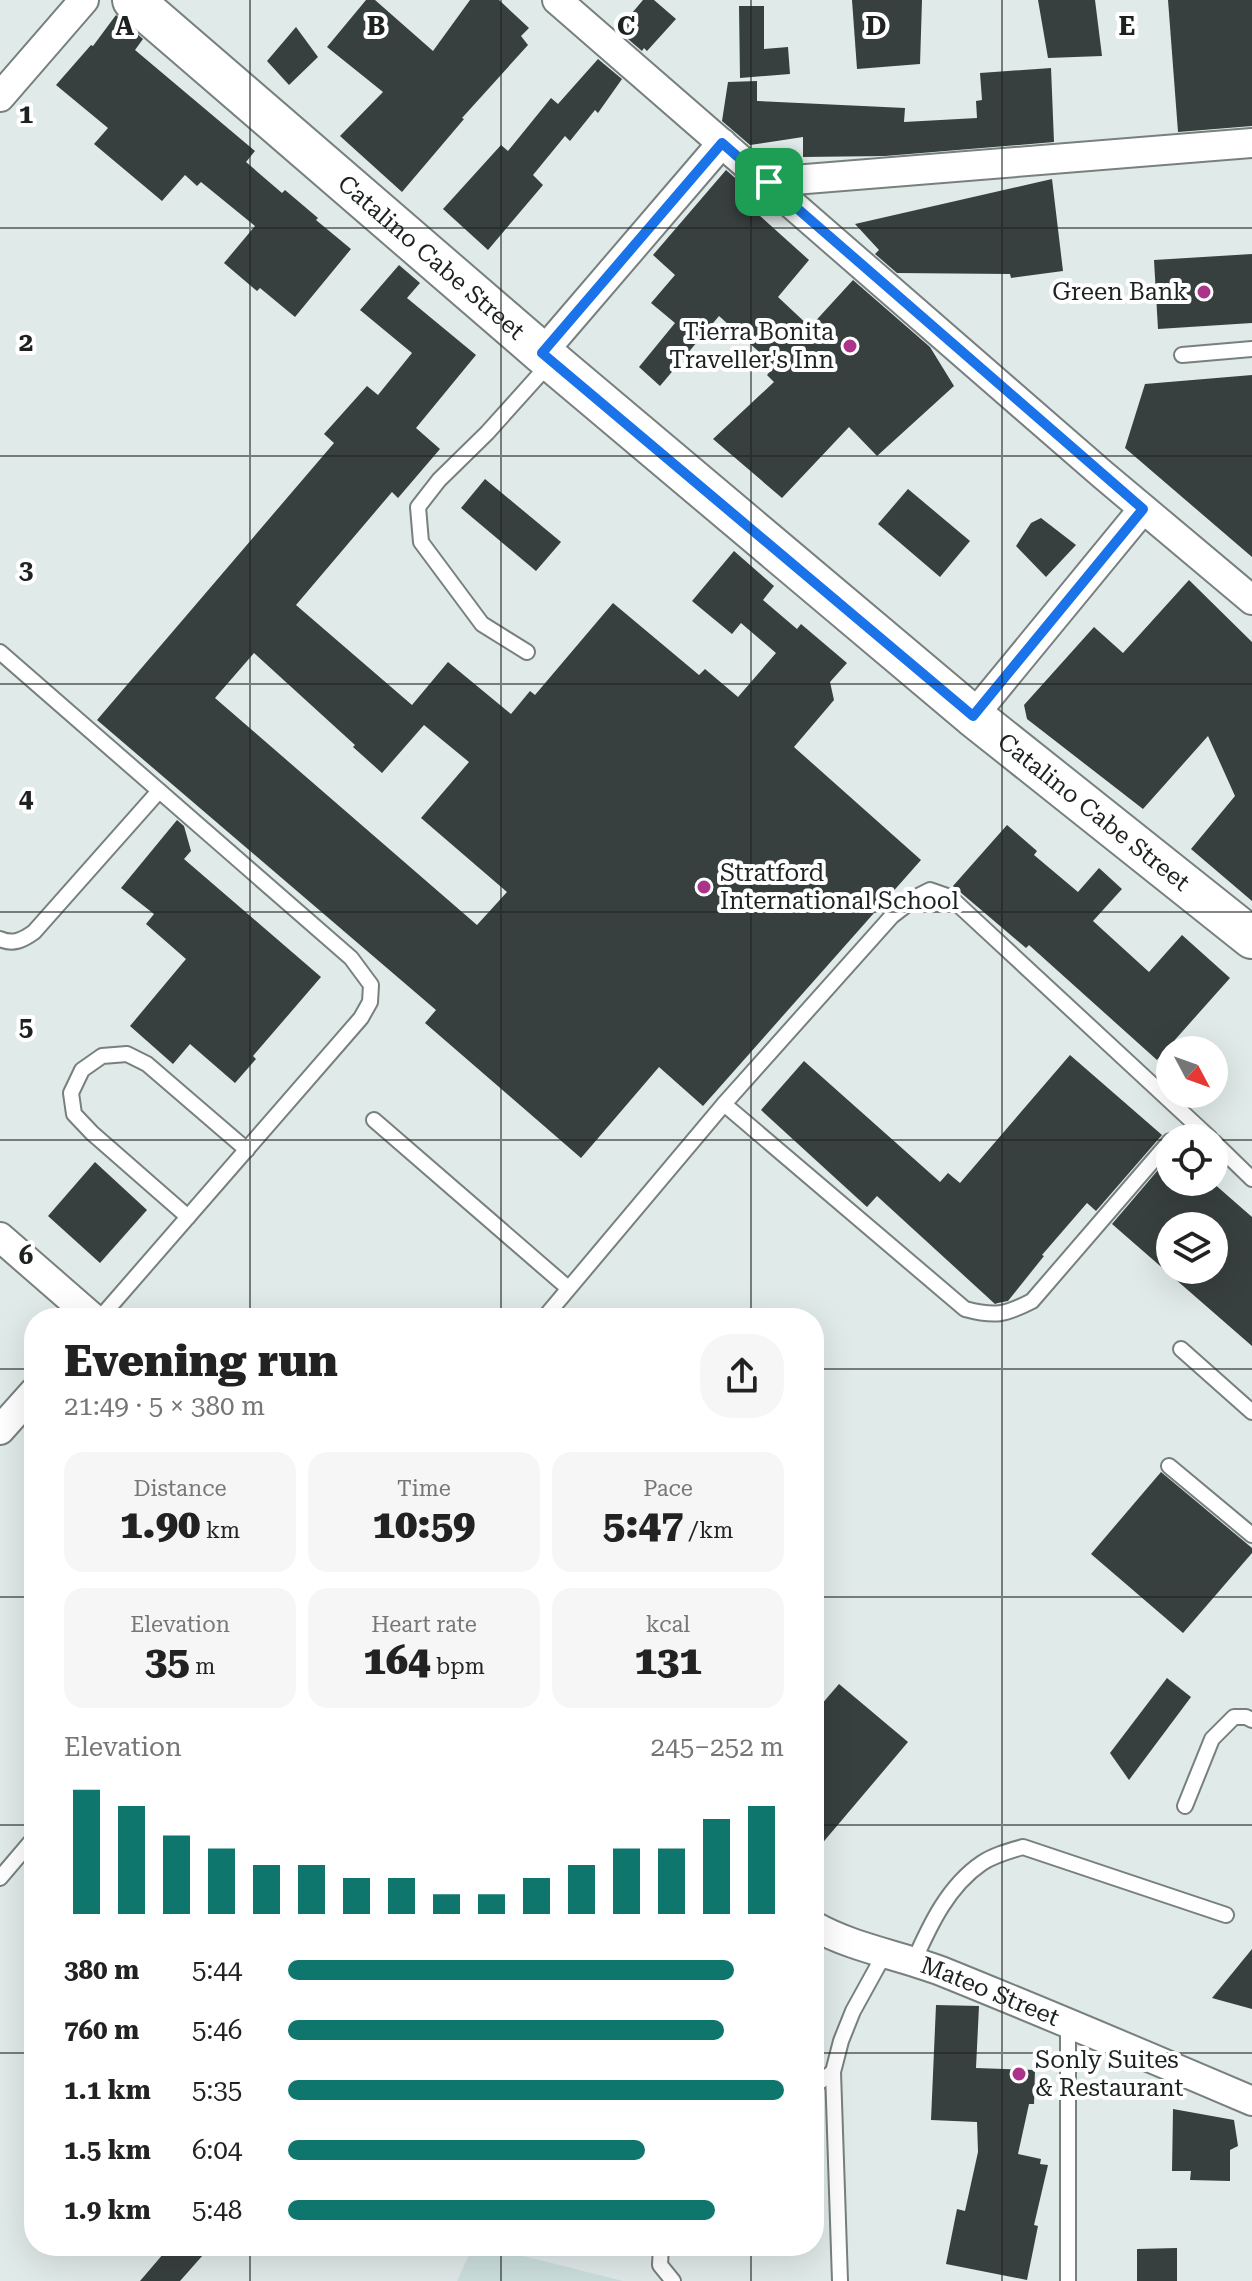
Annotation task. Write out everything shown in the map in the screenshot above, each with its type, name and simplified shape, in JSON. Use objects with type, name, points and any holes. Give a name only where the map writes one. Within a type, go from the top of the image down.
[{"type":"street","points":[[0,97],[84,0]]},
{"type":"street","name":"Catalino Cabe Street","points":[[133,0],[547,357],[973,716],[1252,938]]},
{"type":"street","points":[[557,0],[986,374],[1252,600]]},
{"type":"street","points":[[547,357],[722,143]]},
{"type":"street","points":[[769,182],[1252,143]]},
{"type":"street","points":[[973,716],[1143,509]]},
{"type":"street","points":[[0,1237],[82,1308]]},
{"type":"street","points":[[0,1430],[24,1403]]},
{"type":"street","name":"Mateo Street","points":[[824,1932],[914,1961],[1068,2022],[1252,2101]]},
{"type":"lane","points":[[1182,355],[1252,349]]},
{"type":"lane","points":[[527,652],[482,624],[421,542],[418,507],[439,480],[487,433],[547,357]]},
{"type":"lane","points":[[0,652],[351,958],[371,985],[370,1002],[361,1018],[109,1308]]},
{"type":"lane","points":[[0,939],[6,942],[21,941],[34,932],[159,791]]},
{"type":"lane","points":[[552,1308],[724,1104],[892,916],[930,890],[950,897],[1195,1124]]},
{"type":"lane","points":[[188,1217],[74,1114],[71,1093],[82,1070],[102,1056],[127,1054],[147,1064],[247,1150]]},
{"type":"lane","points":[[724,1104],[965,1309],[988,1315],[1008,1313],[1032,1301],[1156,1156]]},
{"type":"lane","points":[[1184,1124],[1189,1118]]},
{"type":"lane","points":[[374,1120],[568,1288]]},
{"type":"lane","points":[[1228,1156],[1252,1179]]},
{"type":"lane","points":[[1181,1349],[1252,1412]]},
{"type":"lane","points":[[1169,1466],[1252,1535]]},
{"type":"lane","points":[[1185,1806],[1212,1739],[1234,1717],[1252,1720]]},
{"type":"lane","points":[[914,1961],[933,1918],[959,1884],[981,1864],[999,1854],[1023,1847],[1226,1915]]},
{"type":"lane","points":[[0,1878],[24,1850]]},
{"type":"lane","points":[[840,2281],[833,2072],[853,2011],[885,1953]]},
{"type":"lane","points":[[1068,2022],[1068,2281]]},
{"type":"lane","points":[[824,2079],[833,2072]]},
{"type":"lane","points":[[660,2256],[660,2265],[673,2281]]},
{"type":"shaded area","points":[[468,2256],[523,2256],[623,2281],[457,2281]]},
{"type":"building","points":[[366,0],[375,0],[433,51],[470,0],[499,0],[529,28],[521,36],[528,45],[462,118],[402,192],[340,136],[383,92],[327,47]]},
{"type":"building","points":[[643,0],[654,0],[676,19],[647,51],[644,48],[642,51],[621,33],[625,28],[621,26]]},
{"type":"building","points":[[852,0],[922,0],[920,64],[857,69]]},
{"type":"building","points":[[1038,0],[1095,0],[1102,56],[1048,58]]},
{"type":"building","points":[[1168,0],[1252,0],[1252,126],[1178,132]]},
{"type":"building","points":[[739,6],[764,6],[764,49],[788,47],[790,74],[740,78]]},
{"type":"building","points":[[116,15],[143,39],[135,50],[255,151],[246,162],[282,193],[285,190],[351,249],[295,317],[224,263],[255,226],[201,182],[197,186],[185,175],[162,201],[94,144],[108,128],[56,85],[93,46]]},
{"type":"building","points":[[296,27],[318,57],[289,85],[267,61]]},
{"type":"building","points":[[598,59],[622,79],[598,113],[595,110],[570,141],[565,136],[533,175],[543,185],[488,250],[443,209],[501,145],[508,151],[551,98],[558,104]]},
{"type":"building","points":[[1051,68],[1054,142],[885,156],[803,157],[803,137],[750,145],[722,121],[728,82],[757,81],[757,101],[905,108],[904,122],[977,118],[976,101],[982,100],[980,73]]},
{"type":"building","points":[[726,170],[758,198],[750,207],[809,260],[778,297],[810,327],[853,280],[930,347],[954,386],[877,456],[849,427],[782,498],[713,439],[774,382],[767,375],[775,366],[719,316],[660,386],[639,367],[675,323],[651,303],[675,275],[653,255]]},
{"type":"building","points":[[1052,179],[1063,271],[1011,278],[1010,274],[897,273],[875,254],[879,250],[855,224]]},
{"type":"building","name":"Green Bank","points":[[1252,254],[1252,323],[1158,329],[1154,260]]},
{"type":"building","points":[[399,265],[420,283],[407,298],[476,355],[416,428],[440,449],[398,498],[392,492],[296,605],[412,705],[448,662],[511,714],[530,691],[535,695],[613,603],[699,675],[705,669],[738,697],[776,653],[741,623],[732,634],[692,601],[734,551],[774,586],[763,600],[797,629],[801,624],[847,663],[830,682],[834,700],[794,747],[921,860],[703,1106],[659,1067],[581,1158],[425,1023],[436,1010],[97,720],[334,443],[324,434],[367,386],[378,395],[412,353],[360,310]],"holes":[[[254,653],[355,745],[353,747],[382,773],[424,725],[469,762],[421,818],[507,892],[477,925],[215,698]]]},
{"type":"building","points":[[1252,375],[1252,557],[1125,448],[1145,384]]},
{"type":"building","points":[[485,479],[561,542],[536,571],[461,508]]},
{"type":"building","points":[[908,489],[970,541],[940,577],[878,524]]},
{"type":"building","points":[[1041,518],[1076,545],[1046,577],[1016,546],[1031,523]]},
{"type":"building","points":[[1189,580],[1252,642],[1252,901],[1191,849],[1235,796],[1208,736],[1143,809],[1027,719],[1024,705],[1094,627],[1123,653]]},
{"type":"building","points":[[177,820],[184,826],[191,851],[184,859],[321,977],[253,1056],[256,1059],[235,1083],[190,1044],[173,1064],[130,1026],[186,959],[146,924],[154,914],[121,888]]},
{"type":"building","points":[[1007,825],[1037,851],[1034,855],[1078,892],[1099,868],[1122,889],[1093,921],[1149,972],[1182,935],[1230,978],[1178,1036],[1156,1036],[1156,1059],[1029,945],[1026,948],[953,886]]},
{"type":"building","points":[[1070,1055],[1156,1130],[1156,1142],[1096,1211],[1087,1203],[1008,1301],[995,1304],[877,1196],[867,1207],[761,1110],[804,1061],[940,1182],[948,1173],[960,1183]]},
{"type":"building","points":[[95,1162],[147,1210],[100,1263],[48,1216]]},
{"type":"building","points":[[1156,1172],[1156,1196],[1228,1196],[1252,1217],[1252,1346],[1181,1284],[1228,1284],[1228,1212],[1156,1212],[1156,1262],[1112,1224]]},
{"type":"building","points":[[1161,1472],[1252,1548],[1252,1553],[1183,1633],[1091,1554]]},
{"type":"building","points":[[1167,1678],[1191,1697],[1129,1780],[1110,1753]]},
{"type":"building","points":[[839,1684],[908,1742],[824,1841],[824,1701]]},
{"type":"building","points":[[1252,1949],[1252,2009],[1212,1998]]},
{"type":"building","points":[[936,2005],[979,2006],[976,2068],[1035,2070],[1034,2104],[1029,2104],[1018,2154],[1041,2159],[1040,2164],[1048,2165],[1034,2225],[1038,2226],[1027,2280],[946,2264],[957,2209],[965,2211],[978,2152],[977,2122],[931,2120]]},
{"type":"building","points":[[1173,2109],[1234,2120],[1238,2146],[1230,2150],[1230,2181],[1190,2180],[1191,2171],[1172,2171]]},
{"type":"building","points":[[1177,2248],[1177,2281],[1137,2281],[1137,2249]]},
{"type":"building","points":[[161,2256],[202,2256],[180,2281],[140,2281]]},
{"type":"place","name":"Green Bank","points":[[1204,292]]},
{"type":"place","name":"Tierra Bonita Traveller's Inn","points":[[850,346]]},
{"type":"place","name":"Stratford International School","points":[[704,887]]},
{"type":"place","name":"Sonly Suites & Restaurant","points":[[1019,2074]]},
{"type":"route","points":[[722,143],[769,182],[1143,509],[973,716],[542,353],[722,143]]}]
